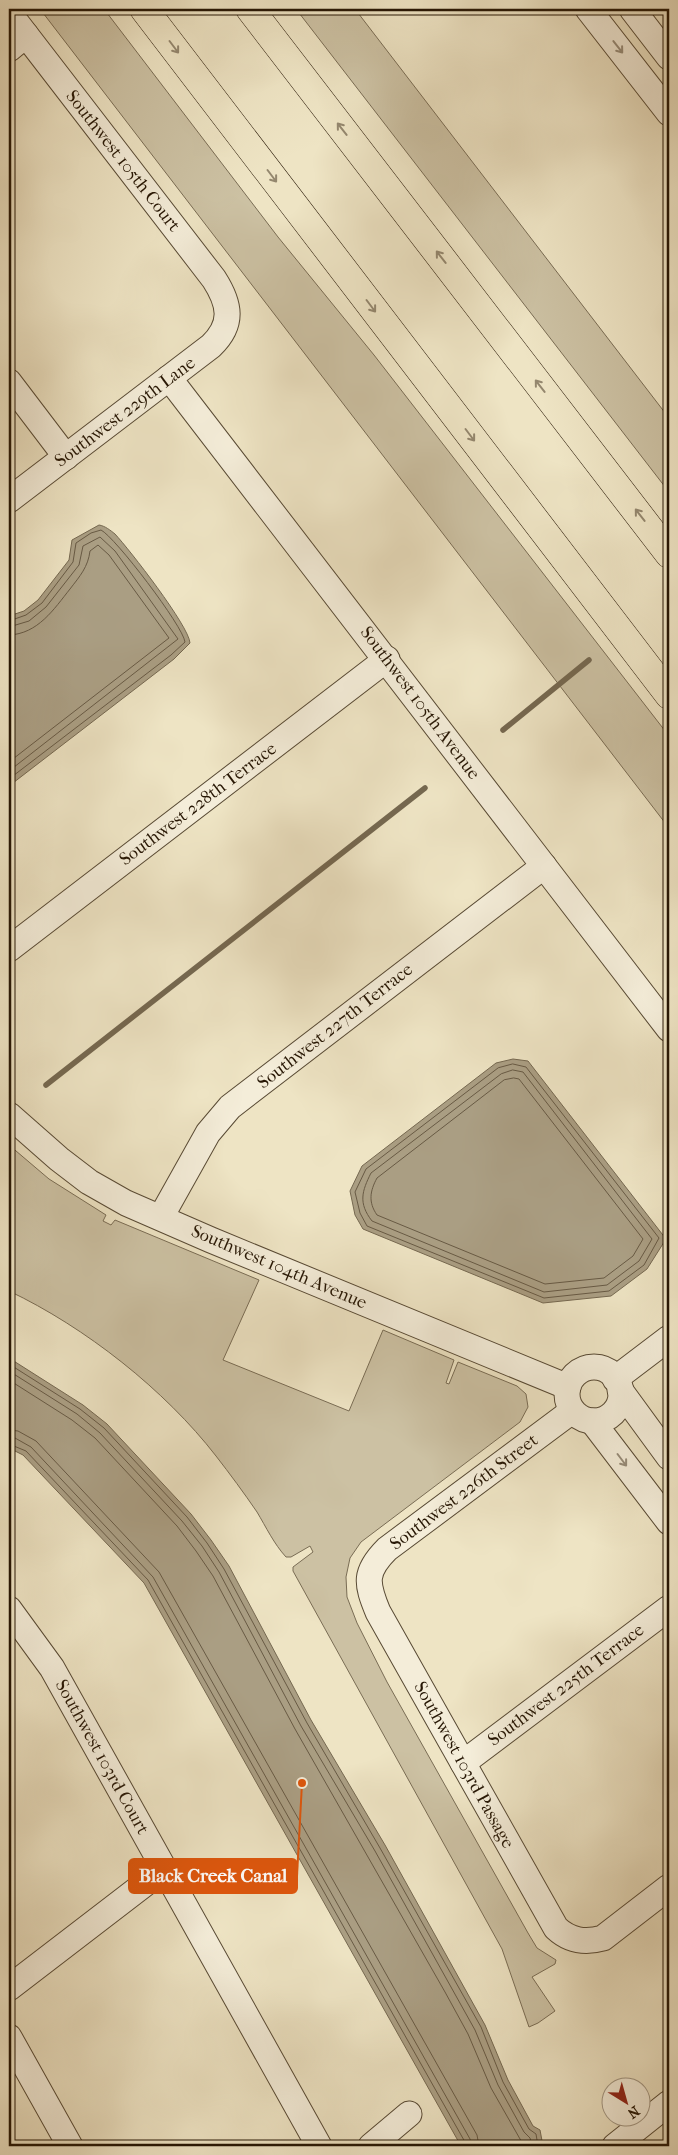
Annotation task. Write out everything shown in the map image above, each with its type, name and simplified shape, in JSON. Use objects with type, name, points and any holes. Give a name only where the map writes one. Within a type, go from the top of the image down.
[{"type":"highway","points":[[144,9],[669,695]]},
{"type":"highway","points":[[250,9],[669,554]]},
{"type":"street","points":[[588,9],[669,113]]},
{"type":"street","points":[[632,9],[669,57]]},
{"type":"street","name":"Southwest 105th Court","points":[[9,12],[18,42],[214,280],[224,295],[228,313]]},
{"type":"street","name":"Southwest 229th Lane","points":[[9,500],[217,340],[222,332],[228,313]]},
{"type":"street","name":"Southwest 105th Avenue","points":[[169,378],[669,1029]]},
{"type":"street","points":[[9,382],[66,457]]},
{"type":"street","name":"Southwest 228th Terrace","points":[[9,949],[386,660]]},
{"type":"street","name":"Southwest 227th Terrace","points":[[160,1217],[208,1133],[230,1107],[544,866]]},
{"type":"street","name":"Southwest 104th Avenue","points":[[9,1115],[59,1160],[89,1182],[126,1203],[577,1406]]},
{"type":"street","points":[[577,1406],[608,1417],[618,1405],[618,1384],[669,1338]]},
{"type":"street","points":[[669,1457],[607,1371],[589,1368],[574,1376],[577,1406],[669,1522]]},
{"type":"street","name":"Southwest 226th Street","points":[[368,1582],[372,1565],[388,1549],[577,1406]]},
{"type":"street","name":"Southwest 103rd Passage","points":[[368,1582],[378,1612],[551,1922],[562,1934],[573,1939],[591,1941],[603,1938],[669,1887]]},
{"type":"street","name":"Southwest 225th Terrace","points":[[463,1763],[669,1608]]},
{"type":"street","name":"Southwest 103rd Court","points":[[9,1609],[28,1632],[52,1668],[319,2146]]},
{"type":"street","points":[[9,1988],[164,1869]]},
{"type":"street","points":[[9,2037],[70,2146]]},
{"type":"street","points":[[615,2146],[669,2103]]},
{"type":"street","points":[[371,2146],[409,2114]]},
{"type":"shaded area","points":[[40,9],[104,9],[278,237],[374,355],[669,736],[669,828]]},
{"type":"shaded area","points":[[296,9],[355,9],[669,418],[669,492]]},
{"type":"shaded area","points":[[9,1145],[49,1179],[106,1215],[103,1221],[111,1225],[115,1220],[259,1280],[223,1360],[349,1411],[383,1330],[454,1360],[446,1383],[449,1384],[458,1362],[517,1386],[526,1394],[528,1407],[520,1422],[361,1542],[350,1558],[346,1577],[347,1597],[357,1623],[387,1682],[537,1948],[556,1960],[555,1964],[532,1977],[555,2011],[538,2023],[529,2027],[502,1949],[293,1571],[293,1567],[313,1552],[310,1546],[291,1557],[286,1557],[257,1512],[216,1456],[173,1407],[122,1362],[94,1342],[38,1306],[9,1291]]},
{"type":"water","points":[[99,525],[115,534],[145,571],[180,621],[190,643],[174,659],[9,786],[9,616],[24,611],[38,600],[69,560],[72,540]]},
{"type":"water","points":[[513,1059],[528,1061],[666,1239],[647,1269],[611,1296],[543,1303],[363,1229],[355,1215],[350,1191],[362,1166],[496,1063]]},
{"type":"water","points":[[9,1358],[83,1405],[107,1424],[191,1514],[229,1566],[311,1720],[385,1845],[485,2025],[508,2080],[533,2126],[540,2130],[543,2146],[461,2146],[144,1583],[23,1455],[9,1448]]},
{"type":"waterway","points":[[503,730],[589,660]]},
{"type":"waterway","points":[[46,1085],[425,788]]},
{"type":"place","name":"Black Creek Canal","points":[[302,1783]]}]
